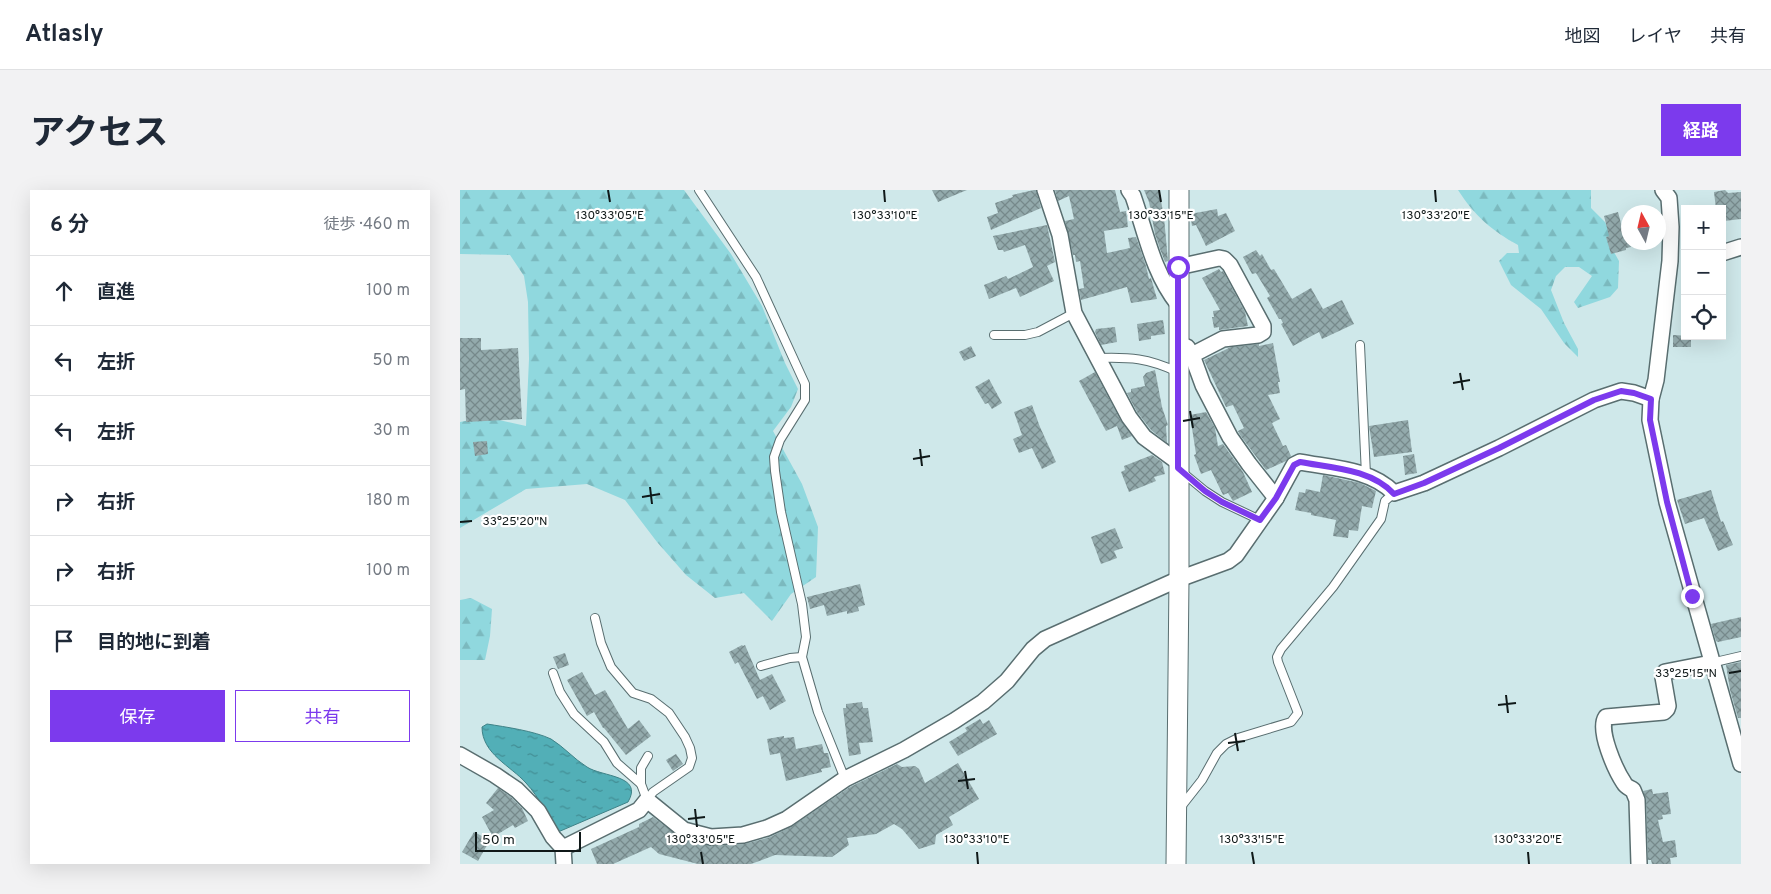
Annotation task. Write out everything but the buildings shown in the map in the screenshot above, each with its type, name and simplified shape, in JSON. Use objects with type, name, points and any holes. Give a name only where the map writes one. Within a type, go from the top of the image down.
[{"type":"street","points":[[1045,190],[1060,235],[1074,313],[1129,417],[1144,437],[1178,465]]},
{"type":"street","points":[[1129,190],[1136,204],[1154,262],[1168,291],[1178,304]]},
{"type":"street","points":[[1176,864],[1179,579],[1179,190]]},
{"type":"street","points":[[1668,193],[1671,227],[1677,260],[1651,399],[1650,420],[1667,502],[1741,764]]},
{"type":"street","points":[[1726,252],[1741,247]]},
{"type":"street","points":[[1178,267],[1218,258],[1224,259],[1230,265],[1263,326],[1263,332],[1258,335],[1223,339],[1192,355]]},
{"type":"street","points":[[1178,340],[1189,348],[1203,385],[1230,437],[1276,498]]},
{"type":"street","points":[[563,848],[639,810],[647,800],[684,830],[711,837],[743,835],[787,819],[845,778],[904,750],[983,702],[1007,681],[1033,649],[1045,639],[1179,579],[1228,561],[1236,555],[1276,498],[1294,465],[1300,462],[1366,475],[1384,483],[1394,494],[1424,483],[1499,448],[1594,400],[1621,391],[1651,399]]},
{"type":"street","points":[[1639,864],[1637,800],[1633,790],[1625,785],[1604,738],[1603,721],[1606,717],[1664,712],[1668,706],[1662,677],[1665,672],[1711,663]]},
{"type":"street","points":[[460,755],[517,790],[538,811],[553,837],[563,848],[564,864]]},
{"type":"lane","points":[[698,190],[756,277],[805,384],[805,400],[780,440],[774,457],[781,512],[802,604],[806,637],[802,657],[818,712],[845,778]]},
{"type":"lane","points":[[994,335],[1032,334],[1074,313]]},
{"type":"lane","points":[[1360,345],[1366,475]]},
{"type":"lane","points":[[1097,358],[1130,357],[1157,362],[1178,372]]},
{"type":"lane","points":[[1178,465],[1205,491],[1222,502],[1260,520]]},
{"type":"lane","points":[[1176,811],[1196,788],[1217,753],[1226,744],[1238,738],[1291,722],[1298,713],[1278,662],[1281,649],[1333,588],[1381,519],[1385,501],[1394,494]]},
{"type":"lane","points":[[595,618],[601,643],[611,667],[633,693],[651,699],[669,713],[690,748],[692,758],[689,767],[654,792],[647,800],[641,784],[641,768],[648,756]]},
{"type":"lane","points":[[1711,663],[1741,656]]},
{"type":"lane","points":[[761,666],[790,658],[802,657]]},
{"type":"lane","points":[[553,673],[560,692],[574,714],[604,742],[617,763],[641,784]]},
{"type":"green space","points":[[460,190],[684,190],[731,254],[762,306],[785,363],[798,389],[791,407],[773,431],[802,484],[818,527],[816,577],[791,594],[772,621],[744,593],[715,598],[686,575],[657,542],[625,500],[587,484],[526,489],[460,528],[460,422],[486,417],[526,426],[529,359],[528,302],[524,276],[510,255],[460,254]]},
{"type":"green space","points":[[1458,190],[1591,190],[1591,208],[1605,222],[1610,232],[1610,245],[1619,261],[1618,288],[1610,297],[1578,308],[1574,302],[1592,276],[1579,267],[1565,267],[1556,276],[1551,290],[1564,323],[1578,349],[1578,357],[1564,343],[1541,309],[1511,285],[1499,261],[1507,253],[1519,253],[1518,245],[1484,222]]},
{"type":"green space","points":[[471,598],[492,609],[490,636],[485,660],[460,660],[460,600]]},
{"type":"water","points":[[487,724],[511,728],[551,739],[587,767],[626,782],[630,787],[631,793],[628,802],[558,832],[531,788],[498,759],[487,745],[482,727]]},
{"type":"route","points":[[1178,267],[1178,468],[1205,491],[1222,502],[1260,520],[1276,498],[1294,465],[1300,462],[1366,475],[1384,483],[1394,494],[1424,483],[1499,448],[1594,400],[1621,391],[1634,393],[1651,399],[1650,420],[1667,502],[1692,596]]}]
